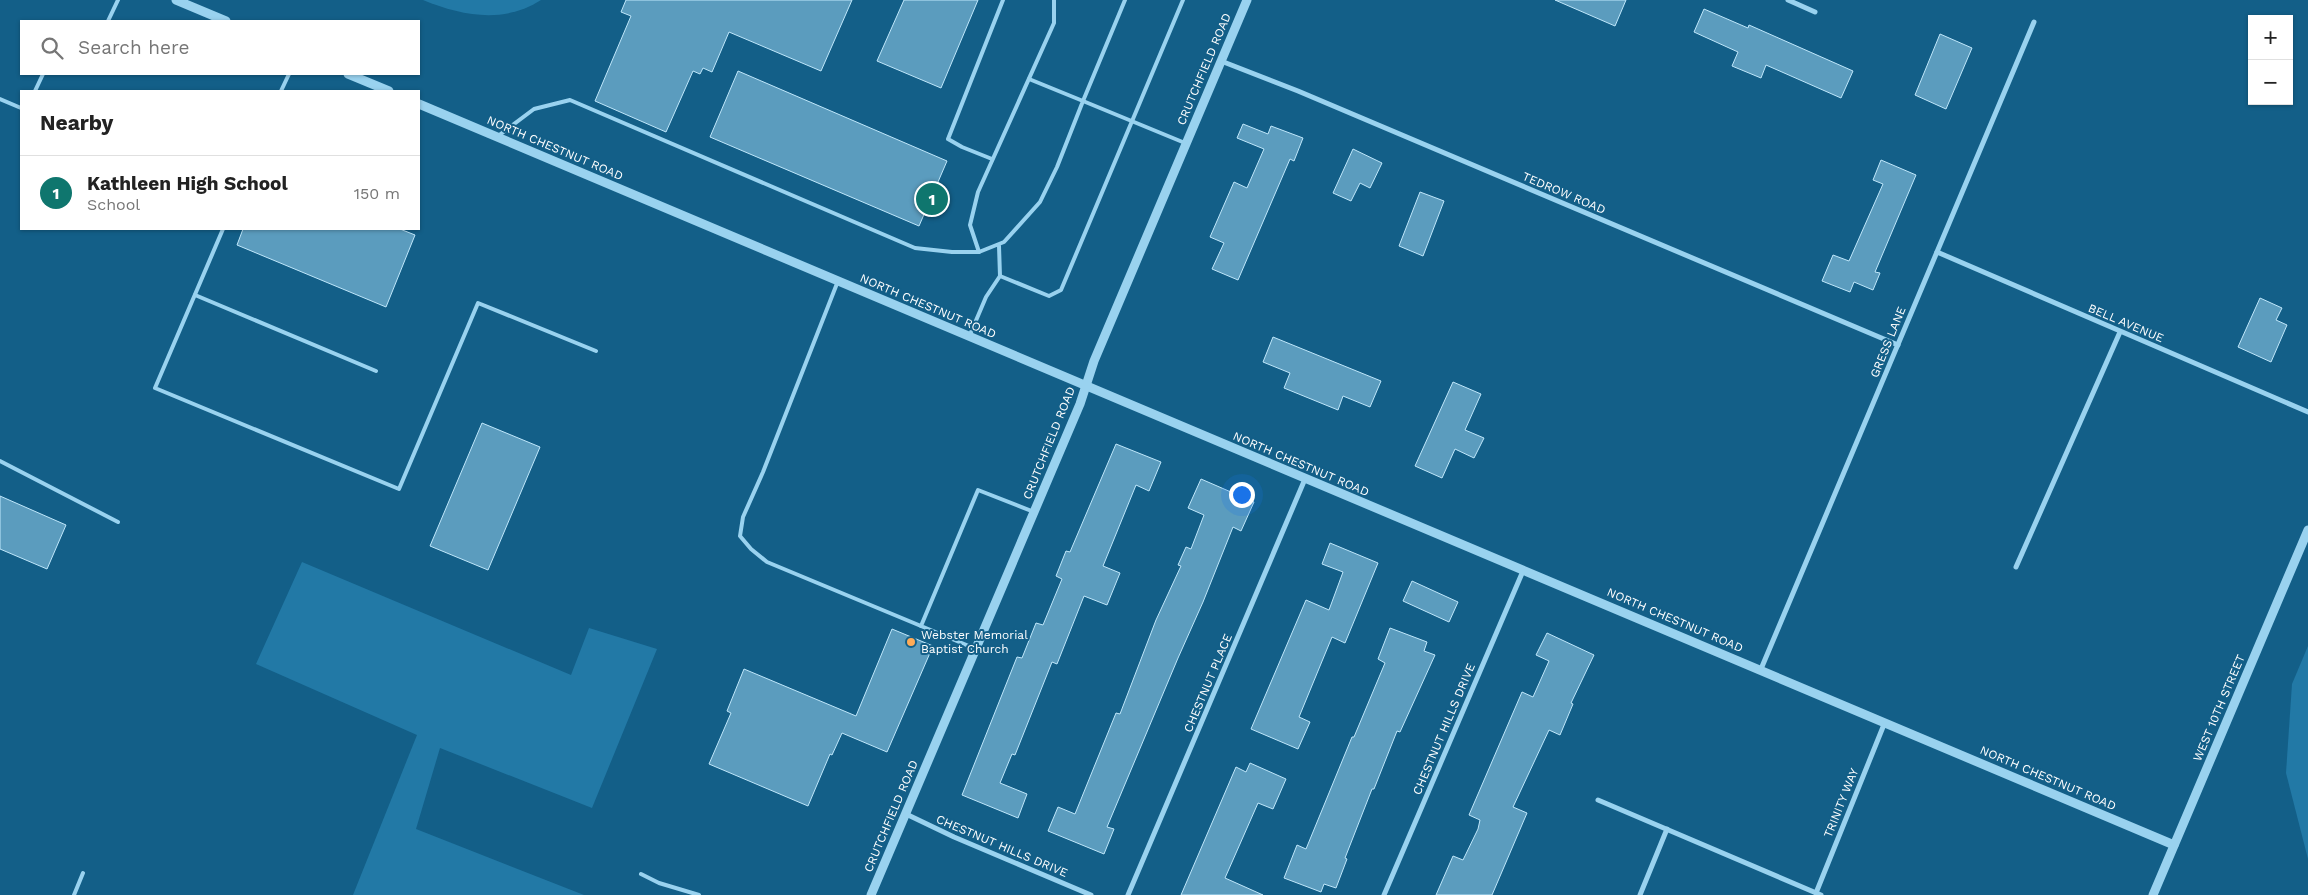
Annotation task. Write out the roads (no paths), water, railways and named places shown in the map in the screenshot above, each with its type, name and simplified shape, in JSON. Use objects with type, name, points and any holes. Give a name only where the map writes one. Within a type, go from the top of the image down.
[{"type":"street","points":[[176,0],[224,20]]},
{"type":"street","name":"CRUTCHFIELD ROAD","points":[[871,895],[1034,512],[1247,0]]},
{"type":"street","points":[[1788,0],[1815,12]]},
{"type":"street","name":"GRESS LANE","points":[[1761,669],[1850,463],[2034,22]]},
{"type":"street","name":"TEDROW ROAD","points":[[1221,62],[1298,91],[1898,345]]},
{"type":"street","points":[[350,75],[387,90]]},
{"type":"street","name":"NORTH CHESTNUT ROAD","points":[[420,104],[2174,845]]},
{"type":"street","name":"BELL AVENUE","points":[[1937,252],[2308,412]]},
{"type":"street","points":[[2016,567],[2120,332]]},
{"type":"street","name":"CHESTNUT PLACE","points":[[1128,895],[1305,479]]},
{"type":"street","name":"WEST 10TH STREET","points":[[2153,895],[2308,530]]},
{"type":"street","name":"CHESTNUT HILLS DRIVE","points":[[1384,895],[1523,571]]},
{"type":"street","name":"TRINITY WAY","points":[[1818,894],[1885,722]]},
{"type":"street","points":[[1598,800],[1818,894]]},
{"type":"street","name":"CHESTNUT HILLS DRIVE","points":[[906,814],[954,837],[1092,895]]},
{"type":"street","points":[[1640,895],[1667,829]]},
{"type":"lane","points":[[108,20],[118,0]]},
{"type":"lane","points":[[992,159],[962,148],[948,139],[1003,0]]},
{"type":"lane","points":[[979,252],[970,225],[978,192],[1054,23],[1054,0]]},
{"type":"lane","points":[[496,137],[534,109],[570,100],[915,248],[952,252],[979,252],[999,246],[1040,202],[1057,168],[1125,0]]},
{"type":"lane","points":[[1000,276],[1049,296],[1061,290],[1183,0]]},
{"type":"lane","points":[[35,90],[43,75]]},
{"type":"lane","points":[[281,90],[289,75]]},
{"type":"lane","points":[[1029,79],[1187,144]]},
{"type":"lane","points":[[0,99],[20,108]]},
{"type":"lane","points":[[223,230],[156,388],[399,489],[478,303],[596,351]]},
{"type":"lane","points":[[969,337],[986,297],[1000,276],[999,246]]},
{"type":"lane","points":[[838,281],[763,472],[743,516],[740,536],[751,549],[767,562],[976,649]]},
{"type":"lane","points":[[195,295],[376,371]]},
{"type":"lane","points":[[0,461],[118,522]]},
{"type":"lane","points":[[920,626],[978,490],[1034,512]]},
{"type":"lane","points":[[74,895],[83,873]]},
{"type":"lane","points":[[641,874],[658,883],[699,895]]},
{"type":"place","name":"Kathleen High School","points":[[932,199]]},
{"type":"place","name":"Webster Memorial Baptist Church","points":[[911,642]]}]
